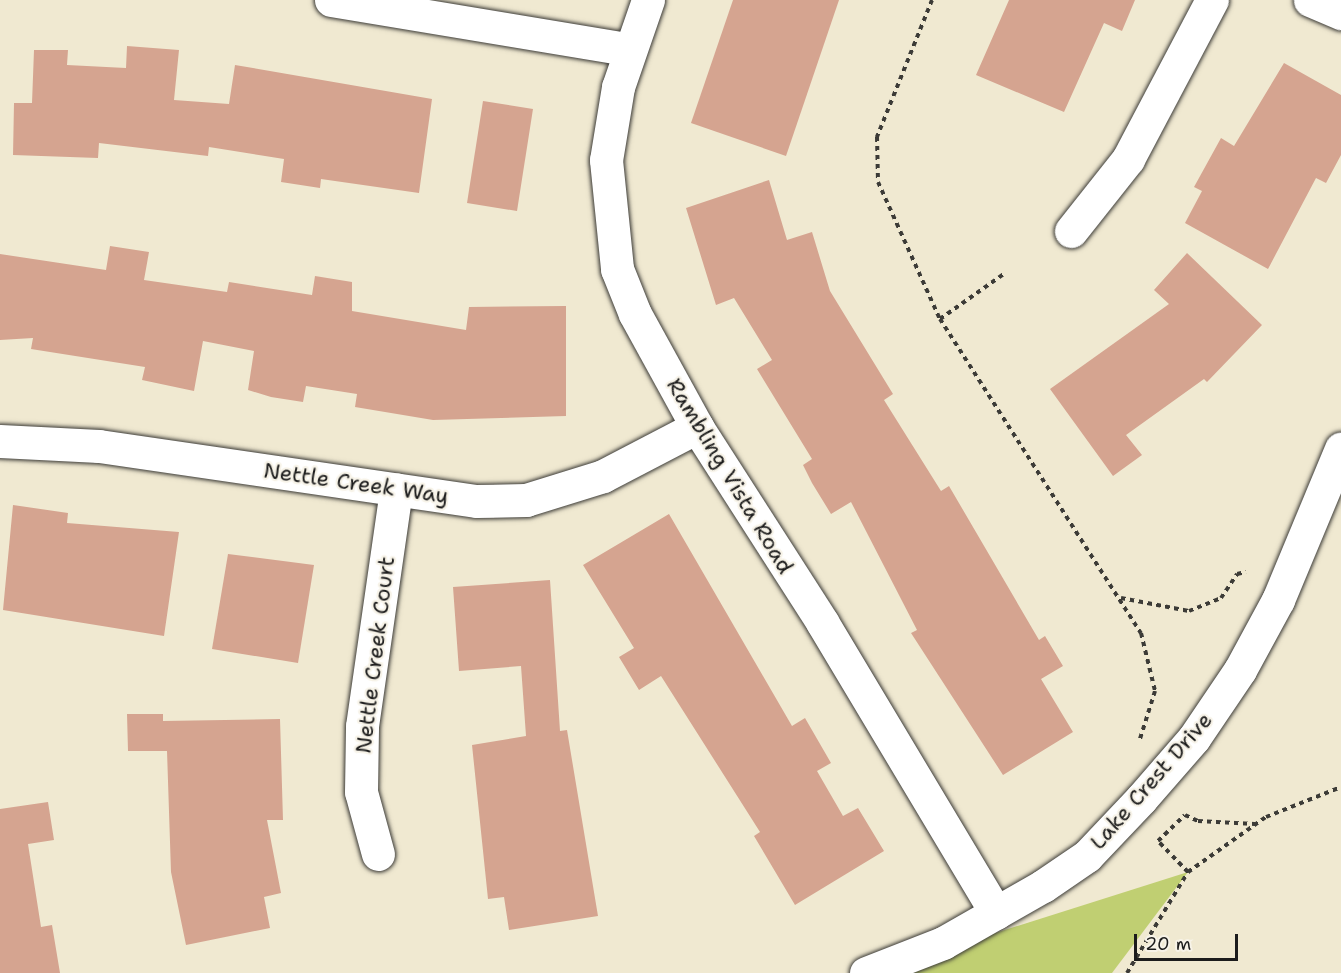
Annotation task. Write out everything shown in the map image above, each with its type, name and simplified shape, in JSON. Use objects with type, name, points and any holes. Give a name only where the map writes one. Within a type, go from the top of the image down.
[{"type":"street","points":[[331,0],[628,49]]},
{"type":"street","name":"Rambling Vista Road","points":[[648,0],[628,49],[606,160],[609,229],[635,314],[697,427],[822,622],[996,914]]},
{"type":"street","points":[[1071,231],[1128,159],[1212,0]]},
{"type":"street","points":[[1310,0],[1341,13]]},
{"type":"street","name":"Nettle Creek Way","points":[[0,441],[176,455],[476,501],[526,501],[603,476],[697,427]]},
{"type":"street","name":"Lake Crest Drive","points":[[866,973],[943,943],[996,914],[1087,856],[1194,738],[1278,600],[1341,449]]},
{"type":"street","name":"Nettle Creek Court","points":[[378,854],[361,792],[362,726],[396,489]]},
{"type":"path","points":[[932,0],[877,137],[878,182],[891,221],[940,320],[1121,598],[1152,663],[1155,691],[1140,739]]},
{"type":"path","points":[[940,320],[1005,273]]},
{"type":"path","points":[[1121,598],[1189,611],[1221,598],[1237,574],[1246,572]]},
{"type":"path","points":[[1127,973],[1188,872],[1257,824],[1341,787]]},
{"type":"path","points":[[1188,872],[1158,841],[1185,815],[1198,821],[1257,824]]},
{"type":"green space","points":[[1188,872],[1112,973],[869,973]]},
{"type":"building","points":[[733,0],[839,0],[786,156],[691,123]]},
{"type":"building","points":[[1009,0],[1135,0],[1122,31],[1104,23],[1064,112],[976,75]]},
{"type":"building","points":[[127,46],[179,50],[174,100],[229,104],[235,65],[432,99],[419,193],[321,179],[320,188],[281,182],[284,159],[209,147],[208,156],[99,143],[98,158],[13,155],[14,103],[32,103],[34,50],[68,50],[67,65],[126,68]]},
{"type":"building","points":[[1284,63],[1341,95],[1341,155],[1326,183],[1316,178],[1268,269],[1185,223],[1202,191],[1194,187],[1221,138],[1234,146]]},
{"type":"building","points":[[483,101],[533,109],[517,211],[467,203]]},
{"type":"building","points":[[769,180],[787,240],[812,232],[830,291],[893,394],[884,400],[941,491],[949,486],[1039,640],[1045,636],[1063,666],[1041,679],[1073,732],[1003,775],[911,633],[917,630],[851,502],[831,514],[812,483],[803,465],[812,459],[757,369],[772,360],[734,298],[716,305],[686,208]]},
{"type":"building","points":[[110,246],[149,252],[144,280],[227,292],[229,282],[312,295],[315,276],[352,282],[352,311],[466,330],[469,307],[566,306],[566,416],[433,420],[355,407],[357,394],[306,386],[303,402],[271,397],[248,390],[254,351],[203,341],[194,391],[142,380],[145,367],[31,349],[33,338],[0,340],[0,254],[106,270]]},
{"type":"building","points":[[1187,253],[1262,325],[1207,382],[1204,379],[1126,435],[1142,455],[1113,476],[1050,389],[1169,304],[1154,290]]},
{"type":"building","points":[[13,505],[68,513],[67,523],[179,532],[164,636],[3,610]]},
{"type":"building","points":[[669,514],[792,726],[805,718],[831,763],[817,771],[843,816],[858,808],[884,851],[795,905],[754,836],[760,832],[661,676],[639,690],[619,657],[634,648],[583,565]]},
{"type":"building","points":[[228,554],[314,565],[298,663],[212,649]]},
{"type":"building","points":[[550,580],[560,731],[567,730],[598,916],[509,930],[504,897],[488,899],[472,745],[526,736],[521,666],[459,671],[453,587]]},
{"type":"building","points":[[127,714],[163,714],[163,721],[280,719],[283,820],[267,820],[281,893],[264,897],[270,928],[186,945],[171,872],[167,751],[128,751]]},
{"type":"building","points":[[48,802],[54,840],[28,844],[41,927],[52,925],[60,973],[0,973],[0,809]]}]
